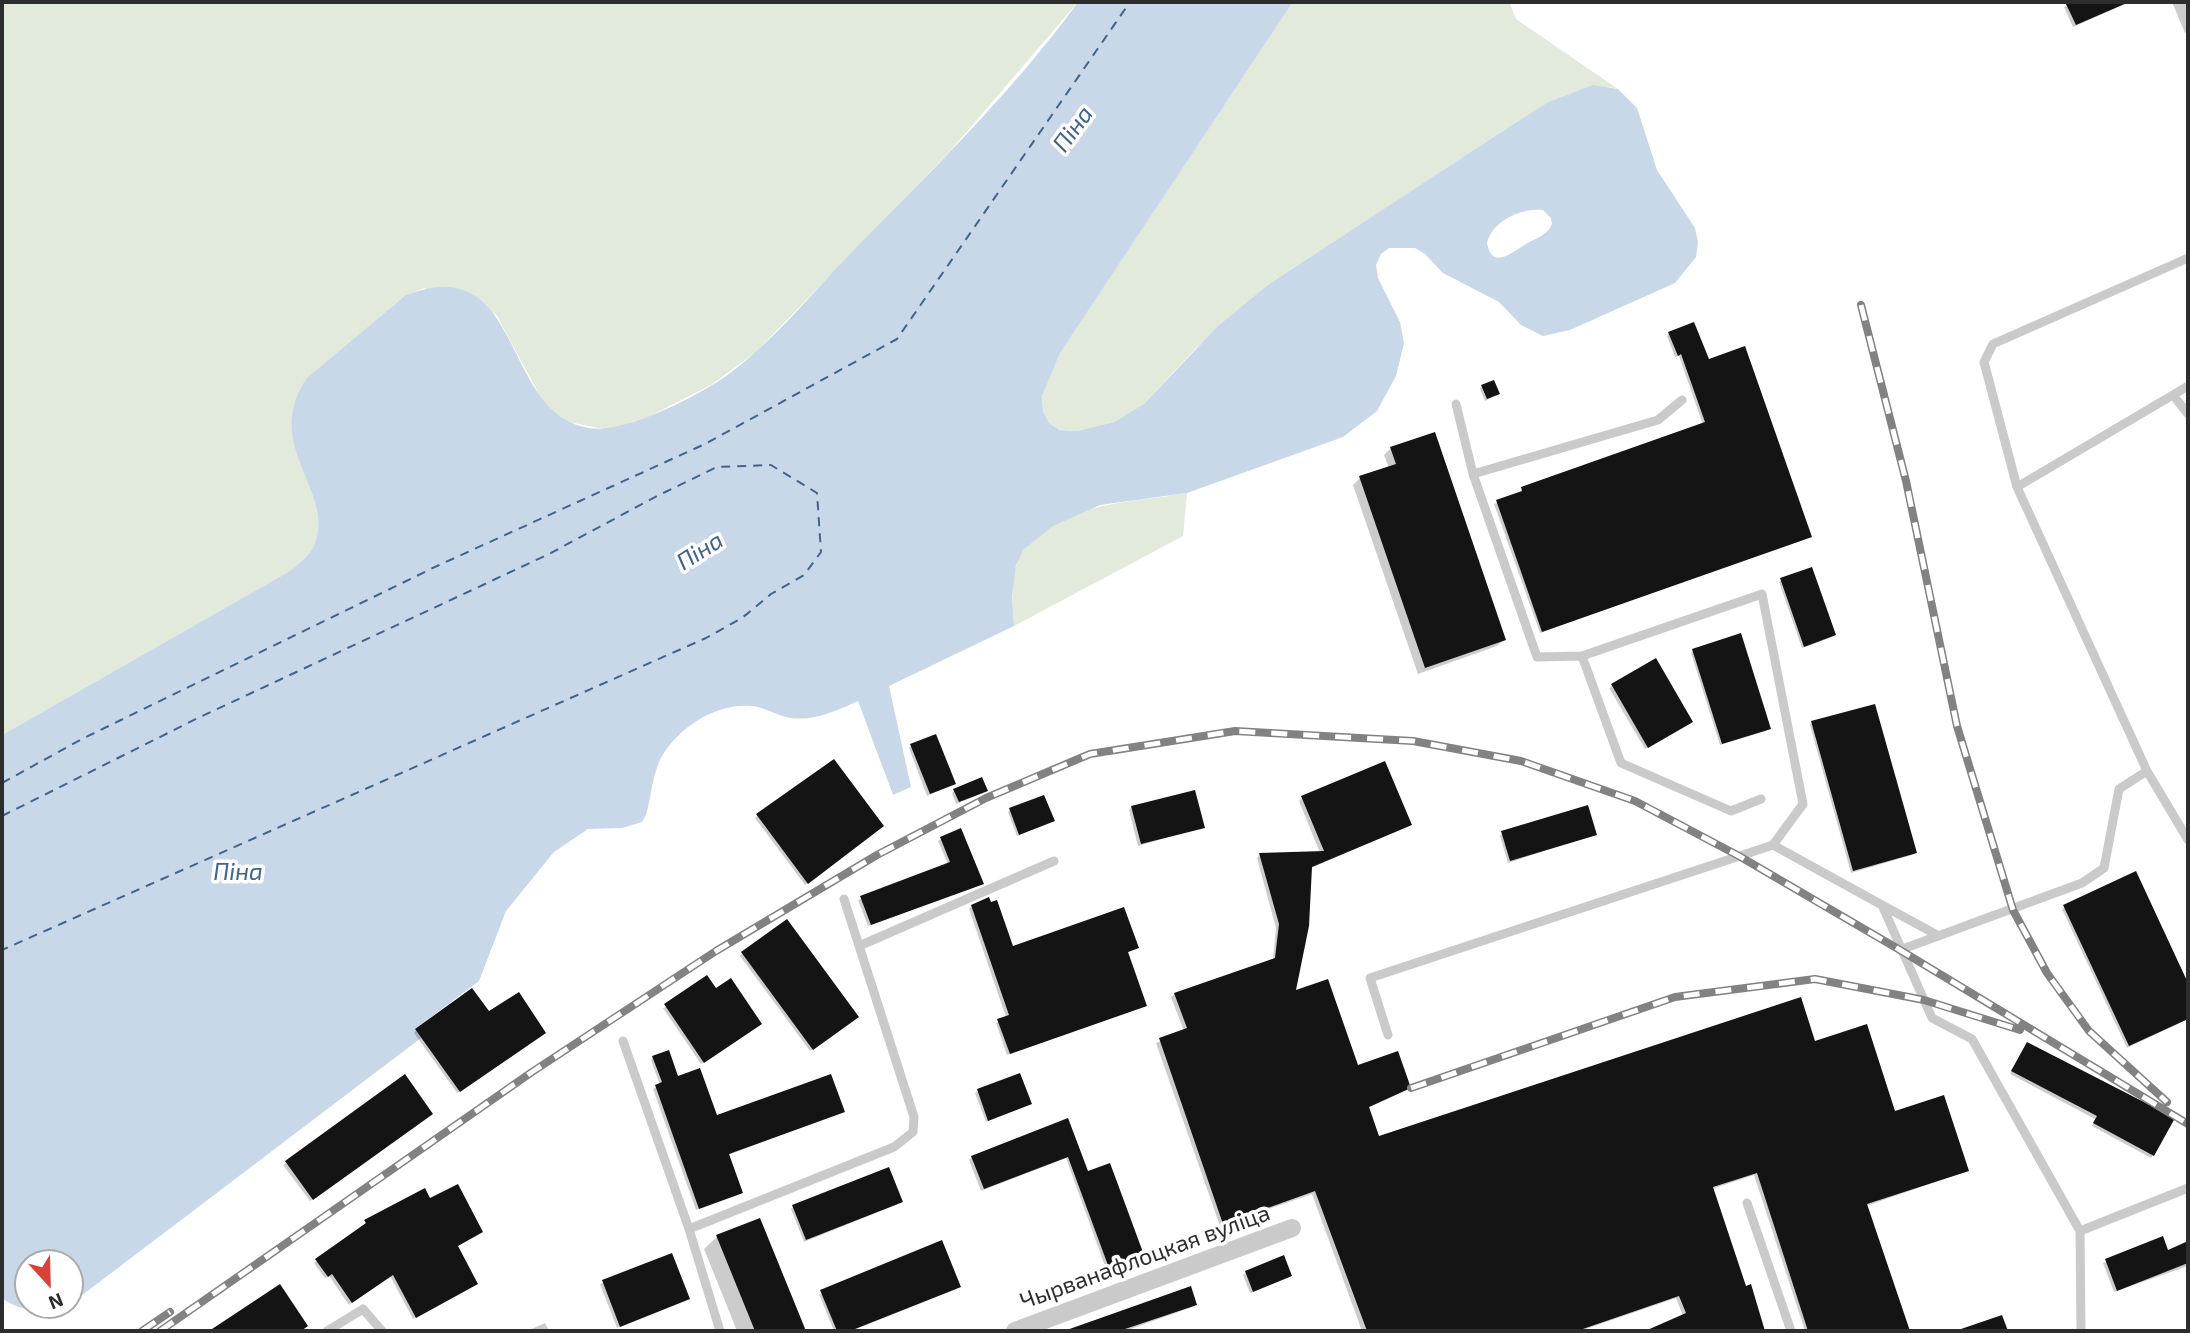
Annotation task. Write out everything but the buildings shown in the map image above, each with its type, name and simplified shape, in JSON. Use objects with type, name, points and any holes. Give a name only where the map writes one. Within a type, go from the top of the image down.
[{"type":"street","name":"Чырванафлоцкая вуліца","points":[[1015,1331],[1292,1228]]},
{"type":"lane","points":[[2188,258],[1993,344],[1984,362],[2017,487],[2147,771],[2188,840]]},
{"type":"lane","points":[[2017,487],[2188,386]]},
{"type":"lane","points":[[2173,395],[2188,414]]},
{"type":"lane","points":[[1474,474],[1658,420],[1682,400]]},
{"type":"lane","points":[[1388,1035],[1370,978],[1773,845],[1803,804],[1762,594],[1582,656],[1537,657],[1474,474],[1456,404]]},
{"type":"lane","points":[[1582,656],[1621,763],[1731,811],[1761,799]]},
{"type":"lane","points":[[1900,950],[2082,883],[2105,868],[2119,789],[2147,771]]},
{"type":"lane","points":[[1773,845],[1939,936]]},
{"type":"lane","points":[[859,946],[1054,861]]},
{"type":"lane","points":[[689,1229],[894,1147],[913,1132],[914,1117],[844,898]]},
{"type":"lane","points":[[1882,905],[1932,1018],[1972,1040],[2080,1231],[2081,1331]]},
{"type":"lane","points":[[623,1041],[689,1229],[720,1331]]},
{"type":"lane","points":[[2080,1231],[2188,1188]]},
{"type":"lane","points":[[1747,1202],[1791,1331]]},
{"type":"lane","points":[[327,1331],[363,1309],[382,1331]]},
{"type":"green space","points":[[2,2],[1078,2],[951,150],[756,352],[711,385],[650,416],[608,430],[569,422],[553,412],[540,396],[496,314],[424,288],[405,296],[308,378],[296,402],[293,424],[296,445],[316,505],[319,524],[315,543],[308,555],[290,571],[2,735]]},
{"type":"green space","points":[[1293,2],[1509,2],[1516,19],[1618,89],[1592,88],[1578,92],[1549,104],[1512,125],[1269,284],[1196,348],[1144,404],[1114,422],[1077,431],[1061,430],[1049,423],[1043,411],[1042,395],[1060,353]]},
{"type":"green space","points":[[1187,493],[1183,536],[1014,626],[1012,589],[1016,567],[1027,546],[1043,529],[1089,509]]},
{"type":"water","name":"Піна","points":[[1078,2],[1293,2],[1060,353],[1042,396],[1043,411],[1049,423],[1060,430],[1077,431],[1114,422],[1144,404],[1217,327],[1269,284],[1549,102],[1593,85],[1618,89],[1637,108],[1657,170],[1695,228],[1698,242],[1696,257],[1675,283],[1570,330],[1543,336],[1521,325],[1499,302],[1443,273],[1425,254],[1415,248],[1389,248],[1381,254],[1376,265],[1378,278],[1400,322],[1404,343],[1396,376],[1377,411],[1343,437],[1187,493],[1100,505],[1053,526],[1024,549],[1016,565],[1012,596],[1014,626],[889,686],[911,787],[893,795],[858,701],[823,715],[805,718],[786,717],[754,706],[737,706],[723,709],[697,721],[675,739],[659,762],[642,822],[622,828],[588,829],[554,852],[506,911],[479,981],[415,1029],[421,1038],[84,1294],[84,1249],[14,1249],[14,1305],[2,1298],[2,735],[290,571],[308,555],[315,543],[319,523],[316,504],[295,446],[292,425],[295,402],[307,378],[406,295],[445,287],[473,294],[493,313],[539,394],[560,416],[589,428],[623,425],[643,419],[705,389],[750,357],[969,132],[1026,68]],"holes":[[[1543,210],[1551,218],[1552,224],[1545,234],[1503,257],[1493,256],[1487,243],[1501,222],[1526,211]]]},
{"type":"ferry route","points":[[2,783],[82,739],[437,566],[705,444],[897,339],[1130,2]]},
{"type":"ferry route","points":[[2,816],[200,717],[547,555],[717,467],[771,465],[817,493],[821,552],[804,575],[771,594],[742,618],[706,638],[2,950]]},
{"type":"railway","points":[[1861,305],[1906,481],[1957,726],[2013,910],[2047,973],[2089,1031],[2167,1102]]},
{"type":"railway","points":[[160,1331],[532,1072],[716,951],[877,855],[986,798],[1090,754],[1235,731],[1413,741],[1521,761],[1635,801],[1739,856],[1900,950],[2188,1124]]},
{"type":"railway","points":[[1411,1088],[1675,997],[1815,979],[1924,1000],[2020,1030]]},
{"type":"railway","points":[[142,1331],[170,1312]]}]
